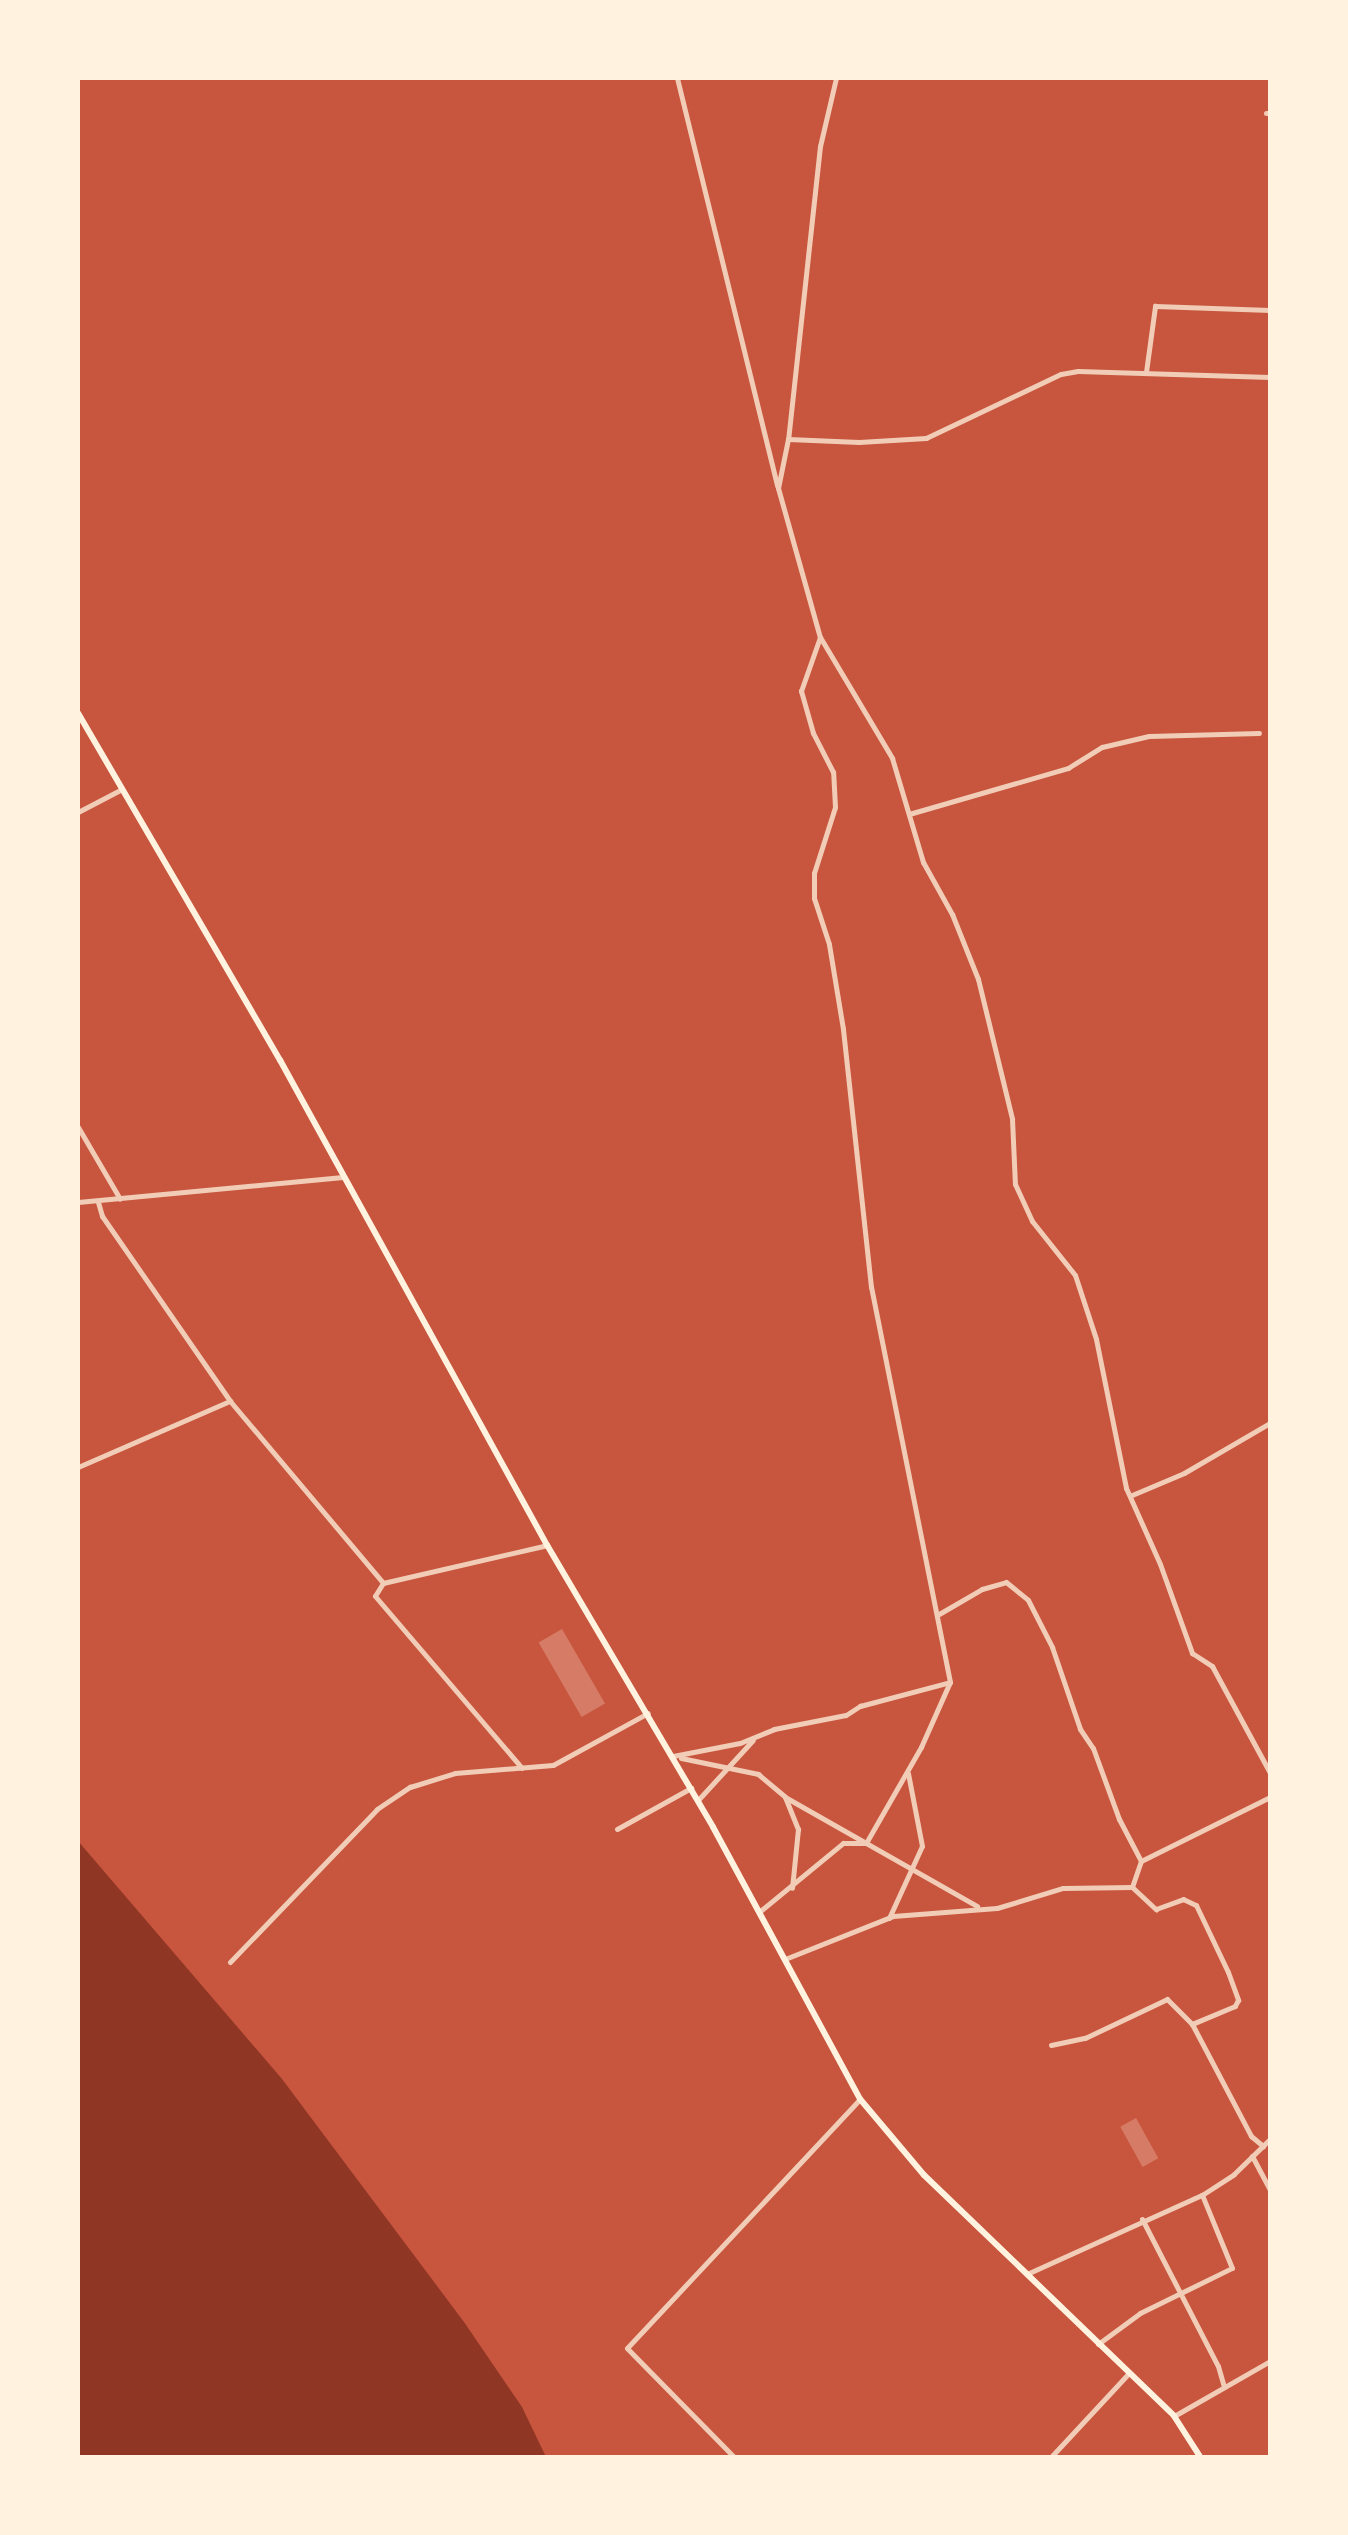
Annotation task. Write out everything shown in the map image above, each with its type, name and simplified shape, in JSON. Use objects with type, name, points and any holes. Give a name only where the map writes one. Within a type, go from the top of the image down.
[{"type":"main road","points":[[78,713],[345,1177],[546,1545],[698,1800],[860,2099],[924,2175],[1174,2416],[1201,2458]]},
{"type":"street","points":[[677,78],[778,488],[820,637],[892,758],[924,862],[952,914],[978,978],[1012,1119],[1015,1184],[1032,1221],[1075,1276],[1096,1339],[1112,1434],[1126,1488],[1192,1653],[1212,1666],[1270,1773]]},
{"type":"street","points":[[778,488],[788,439],[820,146],[836,78]]},
{"type":"street","points":[[1146,373],[1155,306],[1270,310]]},
{"type":"street","points":[[788,439],[859,442],[926,438],[1061,374],[1270,377]]},
{"type":"street","points":[[820,637],[801,691],[813,733],[833,772],[835,806],[814,873],[814,898],[829,944],[843,1028],[871,1288],[912,1508],[939,1614],[950,1682],[908,1770],[866,1843]]},
{"type":"street","points":[[909,814],[1068,768],[1102,747],[1149,736],[1259,733]]},
{"type":"street","points":[[78,812],[120,790]]},
{"type":"street","points":[[78,1127],[120,1198]]},
{"type":"street","points":[[79,1199],[98,1202],[345,1177]]},
{"type":"street","points":[[98,1202],[102,1216],[230,1401],[383,1583]]},
{"type":"street","points":[[78,1466],[230,1401]]},
{"type":"street","points":[[1132,1495],[1184,1473],[1270,1423]]},
{"type":"street","points":[[522,1768],[375,1596],[383,1583],[546,1545]]},
{"type":"street","points":[[939,1614],[982,1589],[1006,1582],[1015,1585],[1028,1600],[1052,1647],[1080,1728],[1093,1748],[1119,1819],[1142,1861]]},
{"type":"street","points":[[673,1756],[846,1714],[860,1706],[950,1682]]},
{"type":"street","points":[[230,1962],[377,1809],[410,1787],[455,1772],[553,1765],[648,1712]]},
{"type":"street","points":[[698,1800],[755,1738]]},
{"type":"street","points":[[673,1756],[758,1774],[785,1798],[980,1907]]},
{"type":"street","points":[[889,1918],[922,1846],[908,1770]]},
{"type":"street","points":[[617,1829],[691,1788]]},
{"type":"street","points":[[1132,1887],[1142,1861],[1270,1797]]},
{"type":"street","points":[[785,1798],[798,1829],[792,1888]]},
{"type":"street","points":[[758,1913],[843,1842],[866,1843]]},
{"type":"street","points":[[785,1959],[889,1918],[997,1908],[1063,1888],[1132,1887],[1156,1909],[1183,1900],[1196,1905],[1228,1972],[1238,2000],[1236,2006],[1192,2024]]},
{"type":"street","points":[[1051,2045],[1086,2038],[1167,1999],[1192,2024],[1251,2136],[1263,2146]]},
{"type":"street","points":[[735,2458],[626,2348],[860,2099]]},
{"type":"street","points":[[1029,2273],[1202,2195],[1270,2139]]},
{"type":"street","points":[[1252,2156],[1270,2190]]},
{"type":"street","points":[[1098,2344],[1140,2313],[1232,2268],[1202,2195]]},
{"type":"street","points":[[1142,2220],[1218,2366],[1224,2387]]},
{"type":"street","points":[[1174,2416],[1270,2361]]},
{"type":"street","points":[[1050,2458],[1130,2372]]},
{"type":"shaded area","points":[[78,1841],[282,2079],[464,2322],[522,2407],[546,2457],[78,2457]]},
{"type":"building","points":[[562,1629],[605,1703],[582,1717],[539,1642]]},
{"type":"building","points":[[1136,2118],[1158,2158],[1143,2167],[1120,2127]]}]
